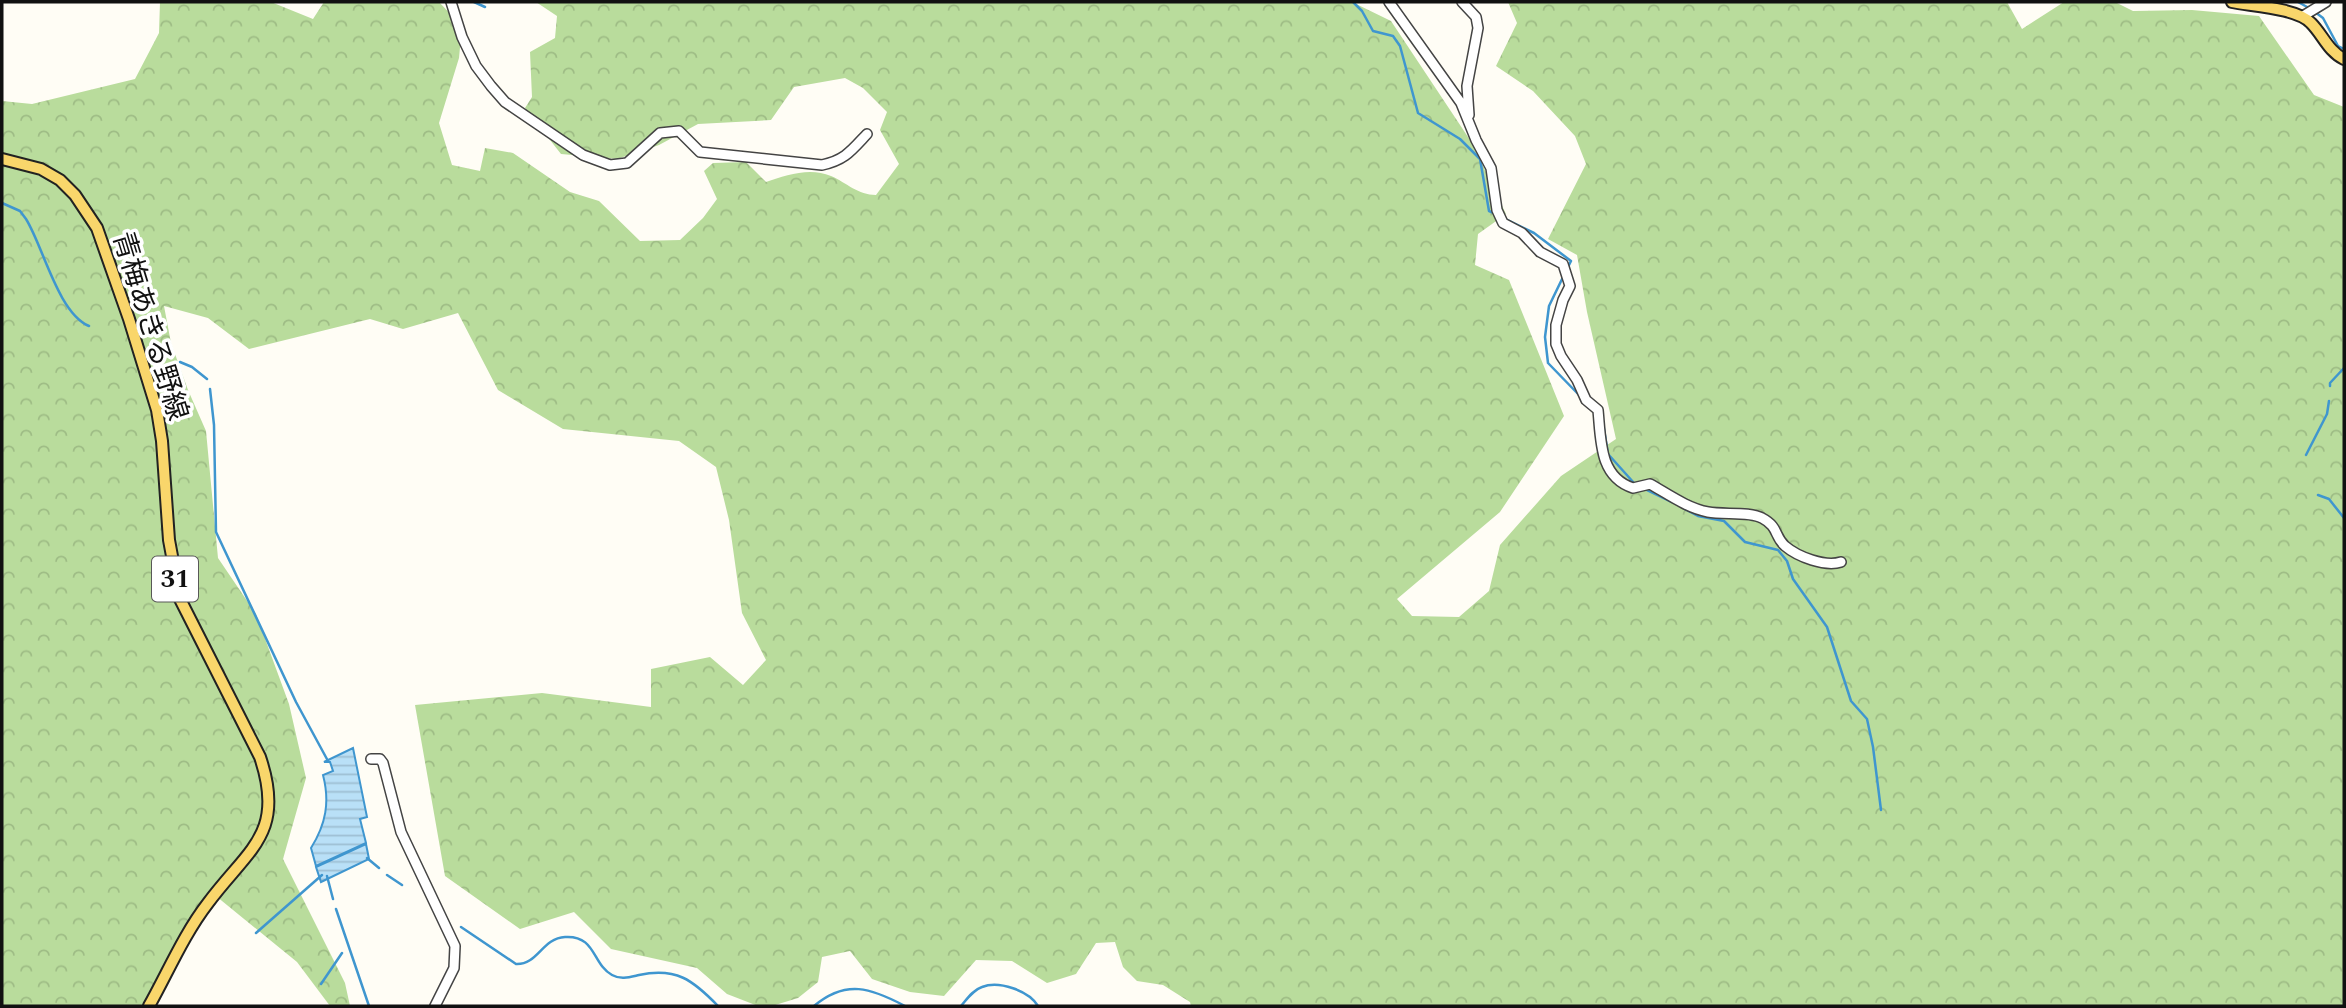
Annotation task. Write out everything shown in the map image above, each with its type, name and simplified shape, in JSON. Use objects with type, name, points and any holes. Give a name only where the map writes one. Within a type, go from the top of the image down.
[{"type":"main road","points":[[2232,2],[2305,15],[2330,49],[2344,59]]},
{"type":"main road","name":"青梅あきる野線","points":[[2,159],[41,169],[60,180],[75,195],[97,228],[157,410],[162,441],[169,540],[180,599],[250,737],[268,782],[267,820],[258,843],[208,903],[149,1006]]},
{"type":"street","points":[[451,2],[462,37],[476,66],[505,102],[583,155],[603,163],[616,166],[627,163],[660,134],[680,131],[700,152],[822,165],[838,162],[867,134]]},
{"type":"street","points":[[1389,2],[1461,103],[1491,168],[1497,210],[1503,223],[1522,233],[1541,252],[1558,260],[1565,269],[1570,286],[1556,326],[1556,344],[1586,400],[1598,410],[1604,460],[1613,476],[1633,488],[1650,484],[1707,512],[1756,514],[1773,524],[1784,545],[1808,558],[1833,564],[1841,562]]},
{"type":"street","points":[[1462,2],[1476,17],[1478,28],[1467,86],[1468,120]]},
{"type":"street","points":[[2305,15],[2322,4]]},
{"type":"street","points":[[371,759],[383,763],[401,832],[455,946],[454,968],[435,1006]]},
{"type":"green space","points":[[160,2],[271,2],[313,19],[324,2],[439,2],[462,26],[459,58],[439,123],[452,165],[480,171],[485,148],[513,153],[570,192],[599,201],[640,241],[680,240],[703,218],[717,199],[704,171],[713,163],[746,162],[766,182],[798,173],[823,173],[858,191],[876,195],[899,164],[880,130],[887,112],[863,88],[845,78],[794,87],[771,120],[698,124],[659,145],[617,159],[561,154],[525,108],[532,97],[530,52],[555,38],[557,16],[536,2],[1352,2],[1391,21],[1472,143],[1506,214],[1478,234],[1475,265],[1509,280],[1564,416],[1500,512],[1397,599],[1412,616],[1459,617],[1489,591],[1500,545],[1561,476],[1616,439],[1577,255],[1548,239],[1586,164],[1575,136],[1533,91],[1496,66],[1517,23],[1508,2],[2007,2],[2022,29],[2064,2],[2115,2],[2133,11],[2192,10],[2259,16],[2314,95],[2344,107],[2344,1006],[1191,1006],[1190,1002],[1163,985],[1137,981],[1123,967],[1115,942],[1096,943],[1076,974],[1047,983],[1012,961],[976,960],[944,996],[910,992],[872,979],[850,951],[822,957],[818,982],[798,998],[772,1006],[758,1006],[727,994],[697,968],[611,949],[574,912],[520,929],[445,876],[415,705],[542,693],[651,707],[651,669],[710,657],[743,685],[766,660],[742,613],[729,520],[716,467],[679,441],[563,429],[498,390],[458,313],[403,329],[370,319],[249,349],[208,318],[164,306],[171,343],[206,431],[218,558],[256,614],[289,704],[306,778],[283,859],[345,983],[350,1006],[330,1006],[297,962],[211,892],[177,940],[143,1006],[2,1006],[2,101],[32,104],[135,79],[159,33]]},
{"type":"water","points":[[353,748],[367,817],[360,819],[366,843],[316,866],[311,848],[325,813],[323,775],[333,771],[330,762],[324,762]]},
{"type":"water","points":[[366,844],[369,859],[321,882],[316,867]]},
{"type":"waterway","points":[[474,2],[485,7]]},
{"type":"waterway","points":[[1353,2],[1362,11],[1373,31],[1393,36],[1400,46],[1418,113],[1460,139],[1480,159],[1489,211],[1496,214]]},
{"type":"waterway","points":[[2298,2],[2309,8]]},
{"type":"waterway","points":[[2315,12],[2323,18],[2338,46],[2344,49]]},
{"type":"waterway","points":[[2,203],[20,211],[26,219],[68,308],[89,326]]},
{"type":"waterway","points":[[1505,219],[1534,233],[1571,261],[1567,269]]},
{"type":"waterway","points":[[1564,275],[1549,306],[1545,337],[1548,363],[1581,397]]},
{"type":"waterway","points":[[180,362],[192,367],[207,379]]},
{"type":"waterway","points":[[2330,386],[2344,368]]},
{"type":"waterway","points":[[210,389],[214,425],[216,532],[296,702],[328,761]]},
{"type":"waterway","points":[[2306,455],[2327,414],[2329,401]]},
{"type":"waterway","points":[[1603,423],[1608,454],[1634,483]]},
{"type":"waterway","points":[[1643,488],[1672,502]]},
{"type":"waterway","points":[[2318,495],[2329,499],[2344,518]]},
{"type":"waterway","points":[[1681,507],[1698,516],[1724,521],[1745,542],[1778,550],[1787,561],[1793,579],[1827,627],[1851,701],[1867,719],[1881,810]]},
{"type":"waterway","points":[[367,858],[379,868]]},
{"type":"waterway","points":[[256,933],[322,875]]},
{"type":"waterway","points":[[387,875],[402,885]]},
{"type":"waterway","points":[[327,876],[333,899]]},
{"type":"waterway","points":[[336,909],[369,1006]]},
{"type":"waterway","points":[[461,927],[516,964],[530,960],[557,938],[575,938],[588,945],[606,970],[615,977],[652,973],[674,974],[692,983],[718,1006]]},
{"type":"waterway","points":[[321,984],[342,953]]},
{"type":"waterway","points":[[961,1006],[979,988],[989,985],[1013,988],[1028,996],[1038,1006]]},
{"type":"waterway","points":[[814,1006],[837,992],[848,989],[870,991],[905,1006]]}]
